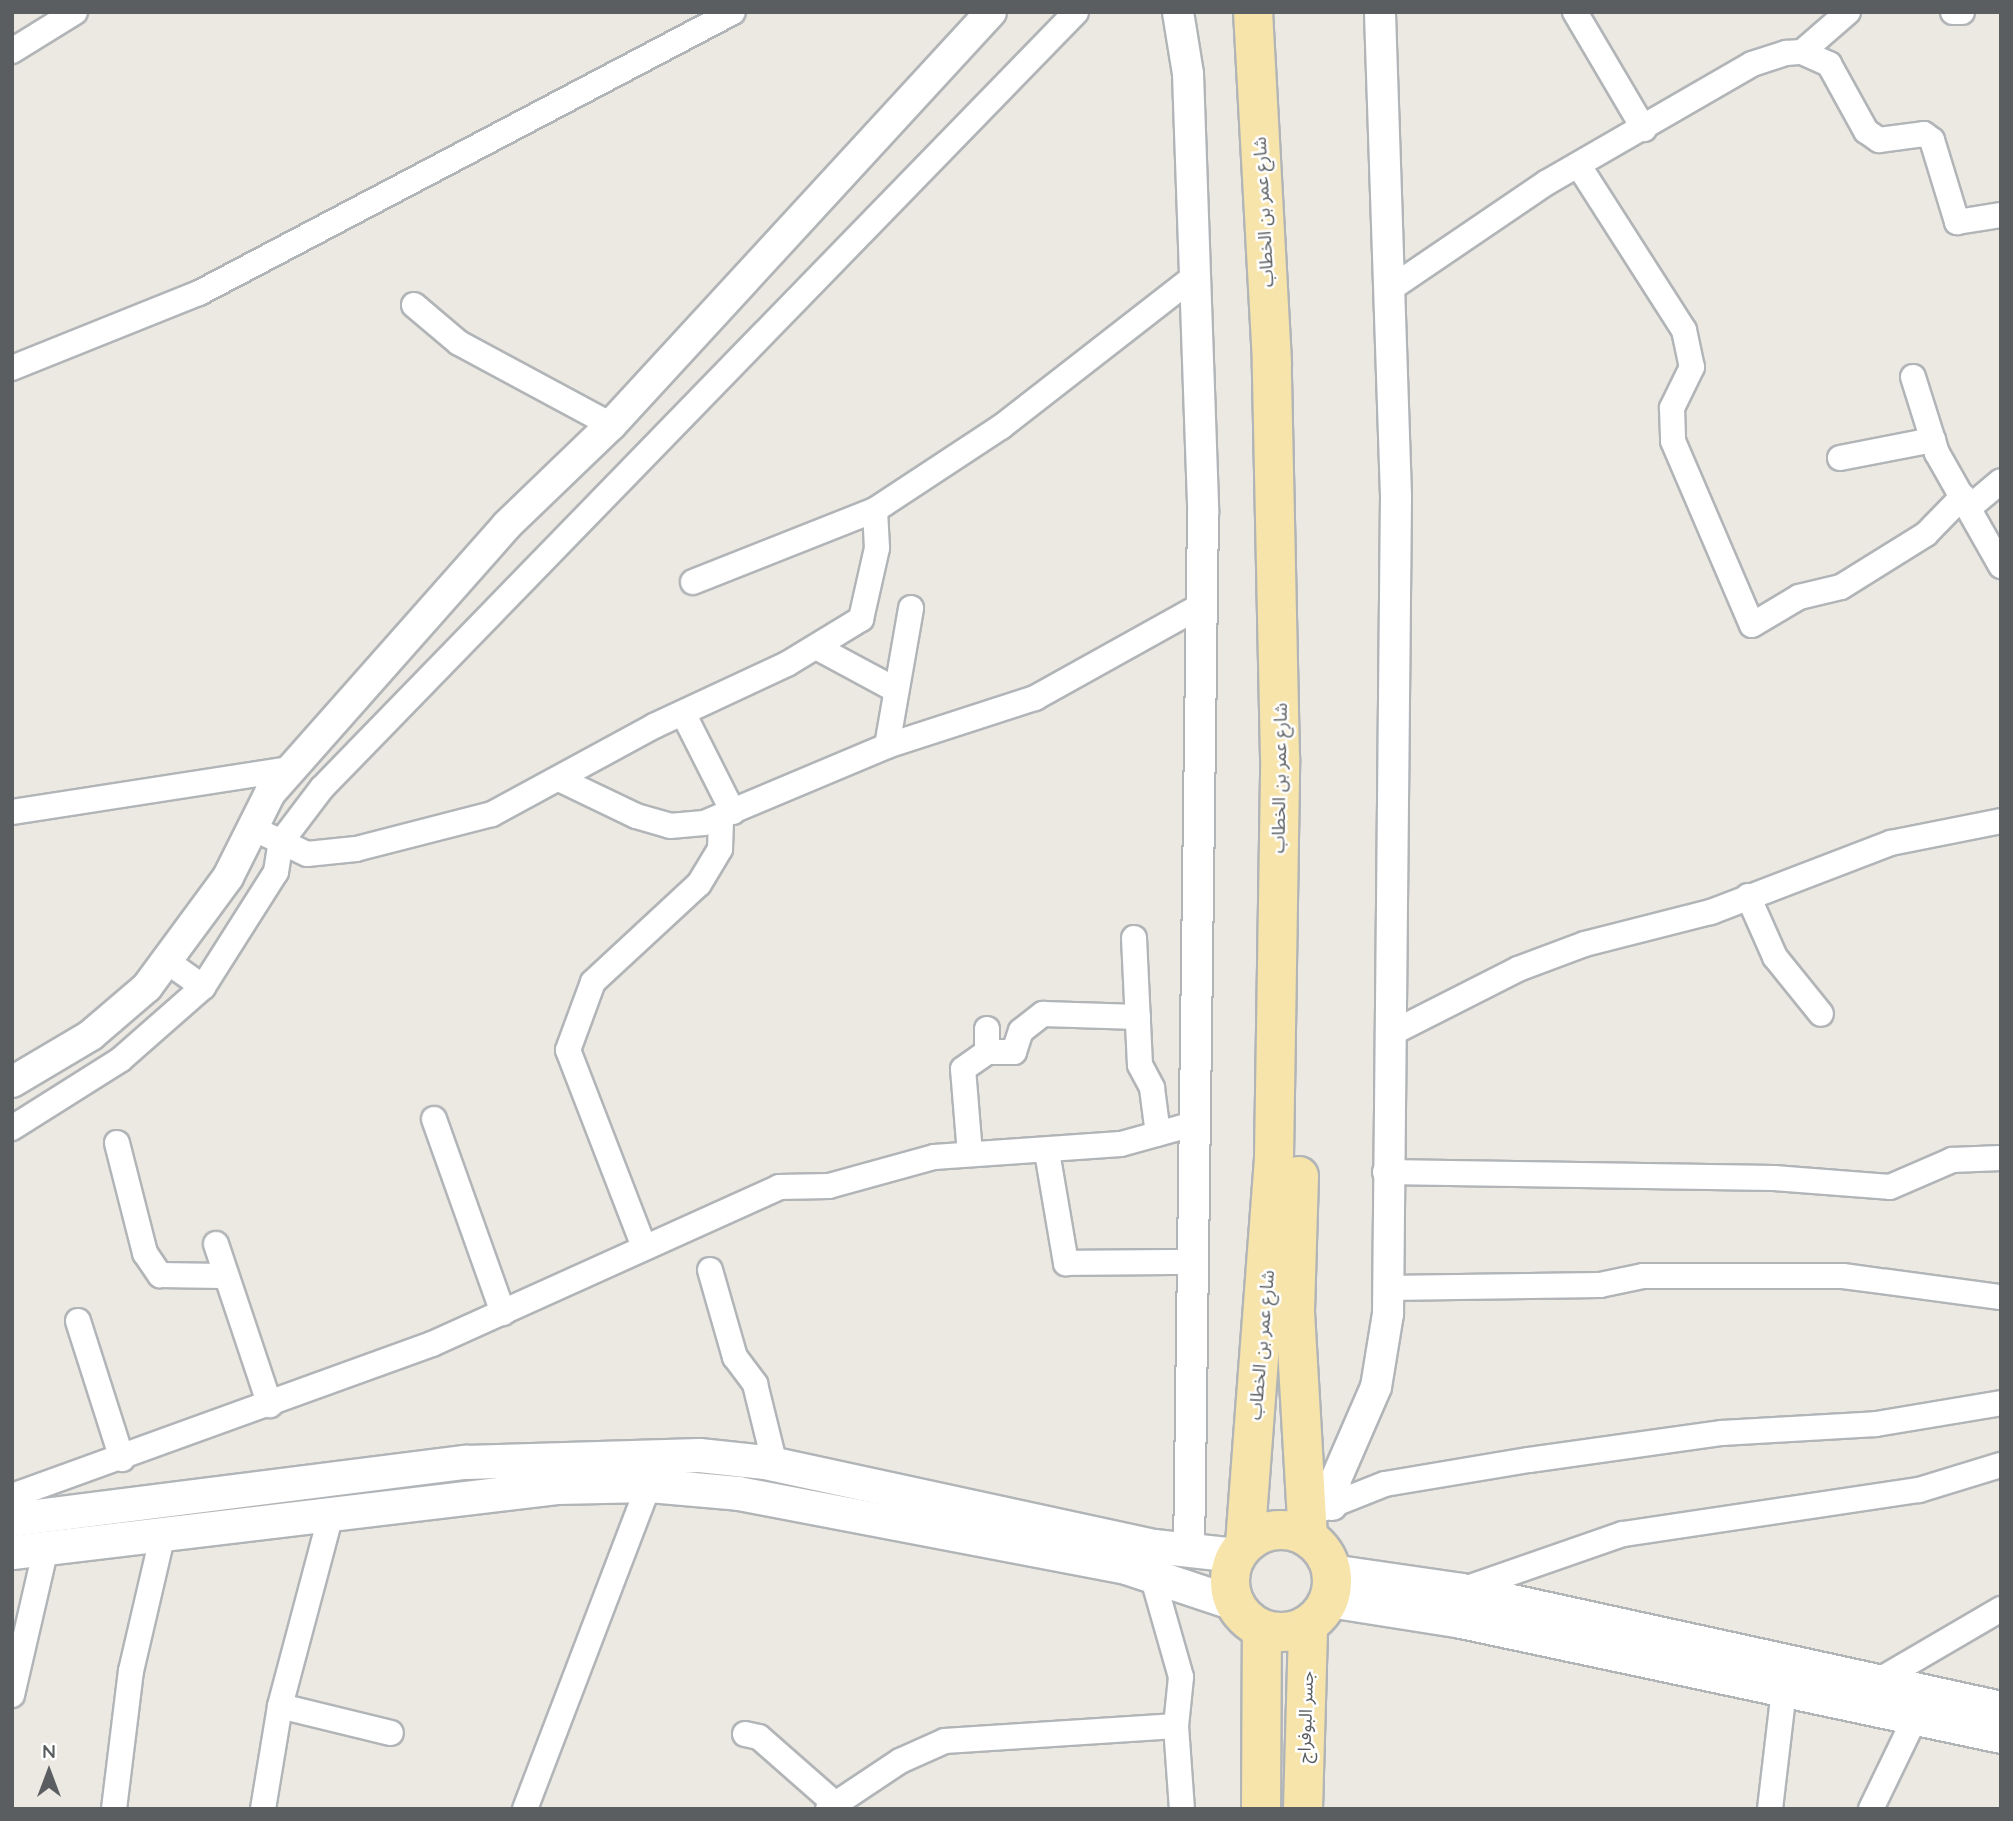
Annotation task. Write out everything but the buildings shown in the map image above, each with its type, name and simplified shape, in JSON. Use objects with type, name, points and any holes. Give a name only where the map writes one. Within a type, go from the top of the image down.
[{"type":"main road","name":"شارع عمر بن الخطاب","points":[[1241,1550],[1274,1157],[1280,758],[1272,362],[1253,12]]},
{"type":"main road","name":"شارع عمر بن الخطاب","points":[[1279,12],[1308,631],[1295,1312],[1315,1519]]},
{"type":"main road","points":[[12,1519],[466,1462],[699,1455],[775,1465],[1189,1549],[1241,1550],[1275,1530],[1315,1519],[1323,1598]]},
{"type":"main road","points":[[12,1552],[556,1487],[649,1485],[738,1493],[1152,1575],[1234,1603],[1262,1629],[1286,1632],[1323,1598],[1461,1590],[1881,1679],[2001,1708]]},
{"type":"main road","points":[[1234,1603],[1230,1571],[1241,1550]]},
{"type":"main road","points":[[1323,1598],[1461,1621],[2001,1736]]},
{"type":"main road","name":"جسر البوفراج","points":[[1303,1809],[1323,1598]]},
{"type":"main road","points":[[1261,1809],[1262,1629]]},
{"type":"street","points":[[12,51],[75,12]]},
{"type":"street","points":[[12,368],[61,353],[236,274],[733,12]]},
{"type":"street","points":[[40,1113],[21,1077],[91,1035],[168,962],[228,877],[248,826],[290,769],[507,525],[611,425],[991,12]]},
{"type":"street","points":[[12,1128],[40,1113],[120,1060],[203,987],[276,872],[281,842],[322,788],[1076,12]]},
{"type":"street","points":[[1178,12],[1188,74],[1196,275],[1202,605],[1190,1262],[1189,1549]]},
{"type":"street","points":[[1315,1519],[1377,1387],[1387,1288],[1385,1172],[1396,496],[1380,12]]},
{"type":"street","points":[[1575,12],[1644,129]]},
{"type":"street","points":[[1390,289],[1579,166],[1752,64],[1802,52],[1848,12]]},
{"type":"street","points":[[1954,12],[1962,12]]},
{"type":"street","points":[[1802,52],[1829,64],[1866,131],[1879,140],[1924,134],[1932,140],[1957,222],[2001,215]]},
{"type":"street","points":[[1579,166],[1685,330],[1692,367],[1672,408],[1672,441],[1752,625],[1799,597],[1841,587],[1926,534],[1966,501],[2001,481]]},
{"type":"street","points":[[693,582],[875,510],[1001,427],[1196,275]]},
{"type":"street","points":[[414,305],[459,343],[611,425]]},
{"type":"street","points":[[1913,377],[1933,440],[2001,566]]},
{"type":"street","points":[[1840,458],[1933,440]]},
{"type":"street","points":[[248,826],[307,854],[356,849],[492,814],[561,780],[682,713],[816,647],[861,619],[877,548],[875,510]]},
{"type":"street","points":[[561,780],[670,826],[727,815],[887,746],[1034,698],[1202,605]]},
{"type":"street","points":[[887,746],[911,608]]},
{"type":"street","points":[[816,647],[896,690]]},
{"type":"street","points":[[644,1247],[568,1050],[593,982],[699,884],[720,849],[727,815],[682,713]]},
{"type":"street","points":[[12,810],[290,769]]},
{"type":"street","points":[[1388,1035],[1518,969],[1748,896],[1891,843],[2001,821]]},
{"type":"street","points":[[1748,896],[1775,957],[1821,1014]]},
{"type":"street","points":[[1134,938],[1140,1065],[1153,1088],[1158,1134]]},
{"type":"street","points":[[168,962],[203,987]]},
{"type":"street","points":[[970,1154],[963,1069],[988,1040],[1014,1052],[1021,1031],[1043,1014],[1138,1017]]},
{"type":"street","points":[[434,1119],[503,1313]]},
{"type":"street","points":[[12,1496],[270,1405],[503,1313],[779,1187],[829,1185],[897,1164],[970,1154],[1047,1152],[1158,1134],[1193,1124]]},
{"type":"street","points":[[117,1143],[145,1253],[160,1275],[223,1276]]},
{"type":"street","points":[[1047,1152],[1066,1263],[1190,1262]]},
{"type":"street","points":[[1385,1172],[1774,1178],[1890,1186],[1952,1160],[2001,1158]]},
{"type":"street","points":[[216,1244],[223,1276],[270,1405]]},
{"type":"street","points":[[709,1269],[735,1357],[755,1384],[775,1465]]},
{"type":"street","points":[[1387,1288],[1600,1285],[1643,1276],[1843,1276],[2001,1297]]},
{"type":"street","points":[[78,1321],[122,1459]]},
{"type":"street","points":[[1315,1519],[1385,1484],[1529,1460],[1722,1433],[1876,1423],[2001,1403]]},
{"type":"street","points":[[1461,1590],[1623,1534],[1919,1490],[2001,1465]]},
{"type":"street","points":[[525,1809],[649,1485]]},
{"type":"street","points":[[263,1809],[280,1706],[331,1514]]},
{"type":"street","points":[[114,1809],[131,1671],[163,1534]]},
{"type":"street","points":[[12,1695],[46,1548]]},
{"type":"street","points":[[1152,1575],[1181,1677],[1176,1726],[1182,1809]]},
{"type":"street","points":[[1881,1679],[2001,1609]]},
{"type":"street","points":[[1770,1809],[1784,1690]]},
{"type":"street","points":[[280,1706],[391,1733]]},
{"type":"street","points":[[1871,1809],[1915,1718]]},
{"type":"street","points":[[745,1734],[759,1737],[789,1769],[831,1806],[945,1741],[1176,1726]]}]
